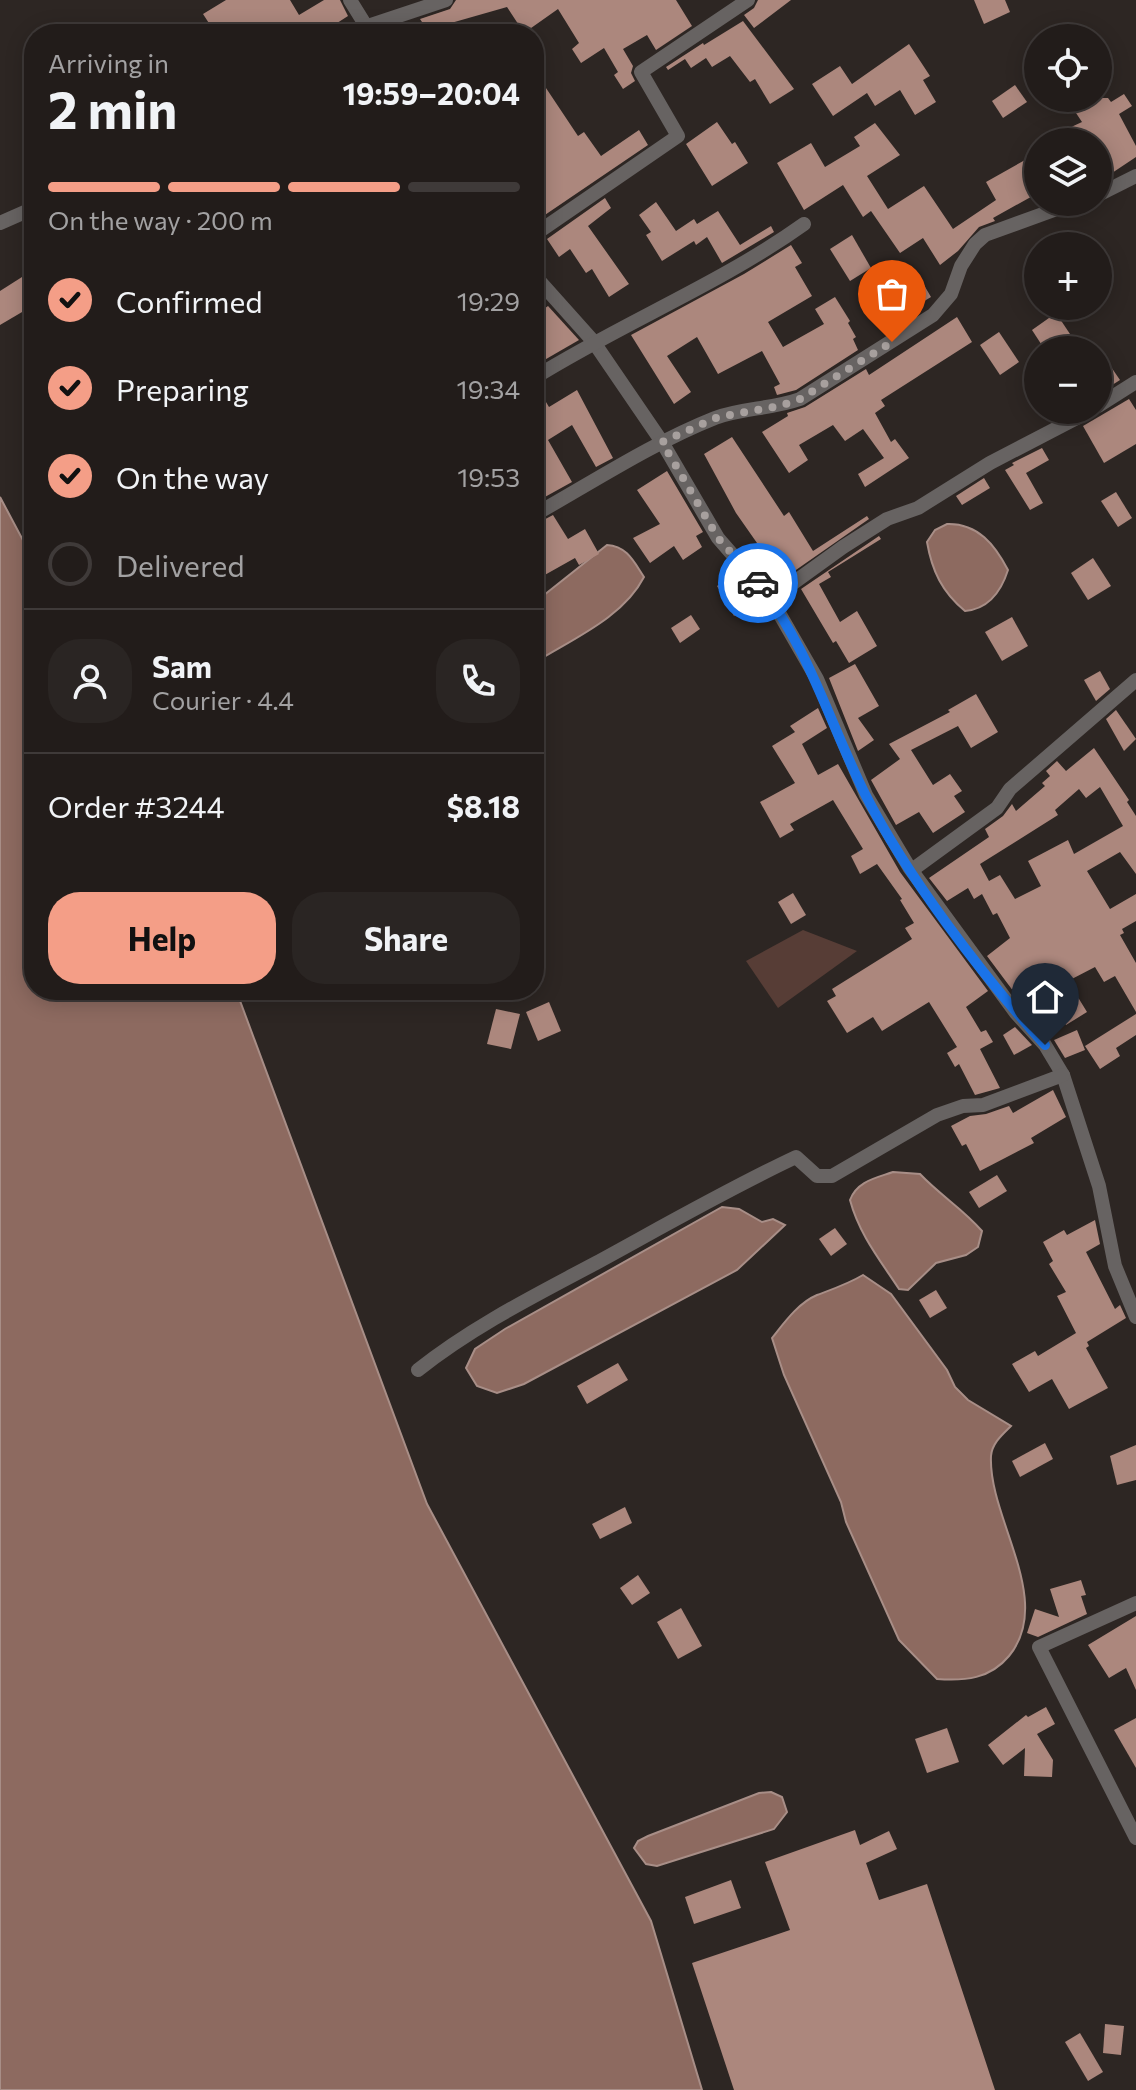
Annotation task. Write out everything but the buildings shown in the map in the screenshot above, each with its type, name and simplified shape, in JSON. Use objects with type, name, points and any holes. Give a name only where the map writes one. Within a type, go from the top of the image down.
[{"type":"street","points":[[350,0],[365,24]]},
{"type":"street","points":[[384,24],[446,0]]},
{"type":"street","points":[[544,228],[678,136],[641,72],[748,0]]},
{"type":"street","points":[[1112,190],[1134,181]]},
{"type":"street","points":[[0,223],[24,212]]},
{"type":"street","points":[[544,509],[662,442],[718,417],[780,406],[809,394],[933,315],[951,294],[961,266],[985,235],[1037,216]]},
{"type":"street","points":[[544,372],[593,341],[677,299],[804,224]]},
{"type":"street","points":[[544,286],[593,341],[662,442],[718,538],[771,599],[817,679],[866,795],[912,870],[995,986],[1045,1045],[1063,1075],[1099,1186],[1115,1266],[1136,1317]]},
{"type":"street","points":[[1112,397],[1136,382]]},
{"type":"street","points":[[771,599],[887,519],[918,508],[990,463],[1065,424]]},
{"type":"street","points":[[912,870],[997,808],[1010,789],[1136,680]]},
{"type":"street","points":[[418,1370],[459,1338],[796,1157],[817,1176],[832,1176],[937,1115],[963,1106],[983,1105],[1063,1075]]},
{"type":"street","points":[[1136,1603],[1039,1647],[1136,1838]]},
{"type":"shaded area","points":[[0,497],[24,542],[24,1000],[240,1000],[427,1504],[651,1921],[702,2090],[0,2090]]},
{"type":"shaded area","points":[[947,524],[968,527],[984,537],[1008,570],[992,598],[973,610],[965,611],[950,596],[932,562],[927,542],[935,530]]},
{"type":"shaded area","points":[[607,545],[625,552],[644,577],[635,591],[610,616],[544,657],[544,595]]},
{"type":"shaded area","points":[[803,930],[857,951],[778,1008],[746,961]]},
{"type":"shaded area","points":[[893,1172],[920,1174],[982,1231],[978,1247],[966,1255],[936,1263],[908,1290],[899,1289],[878,1257],[864,1235],[850,1200],[862,1184]]},
{"type":"shaded area","points":[[722,1207],[739,1209],[762,1222],[773,1219],[785,1225],[737,1270],[524,1384],[497,1393],[477,1386],[466,1368],[475,1349]]},
{"type":"shaded area","points":[[863,1275],[891,1294],[947,1370],[955,1387],[968,1400],[1011,1426],[998,1439],[991,1456],[999,1506],[1023,1584],[1025,1610],[1021,1634],[1009,1656],[994,1670],[976,1677],[937,1679],[899,1640],[784,1375],[772,1338],[804,1303]]},
{"type":"shaded area","points":[[771,1792],[782,1797],[787,1812],[774,1829],[657,1866],[646,1864],[634,1848],[638,1841],[648,1836],[759,1793]]},
{"type":"way so far","points":[[758,583],[718,538],[662,442],[718,417],[780,406],[800,399],[892,342]]},
{"type":"route","points":[[758,583],[771,599],[817,679],[866,795],[909,867],[995,986],[1045,1045]]}]
